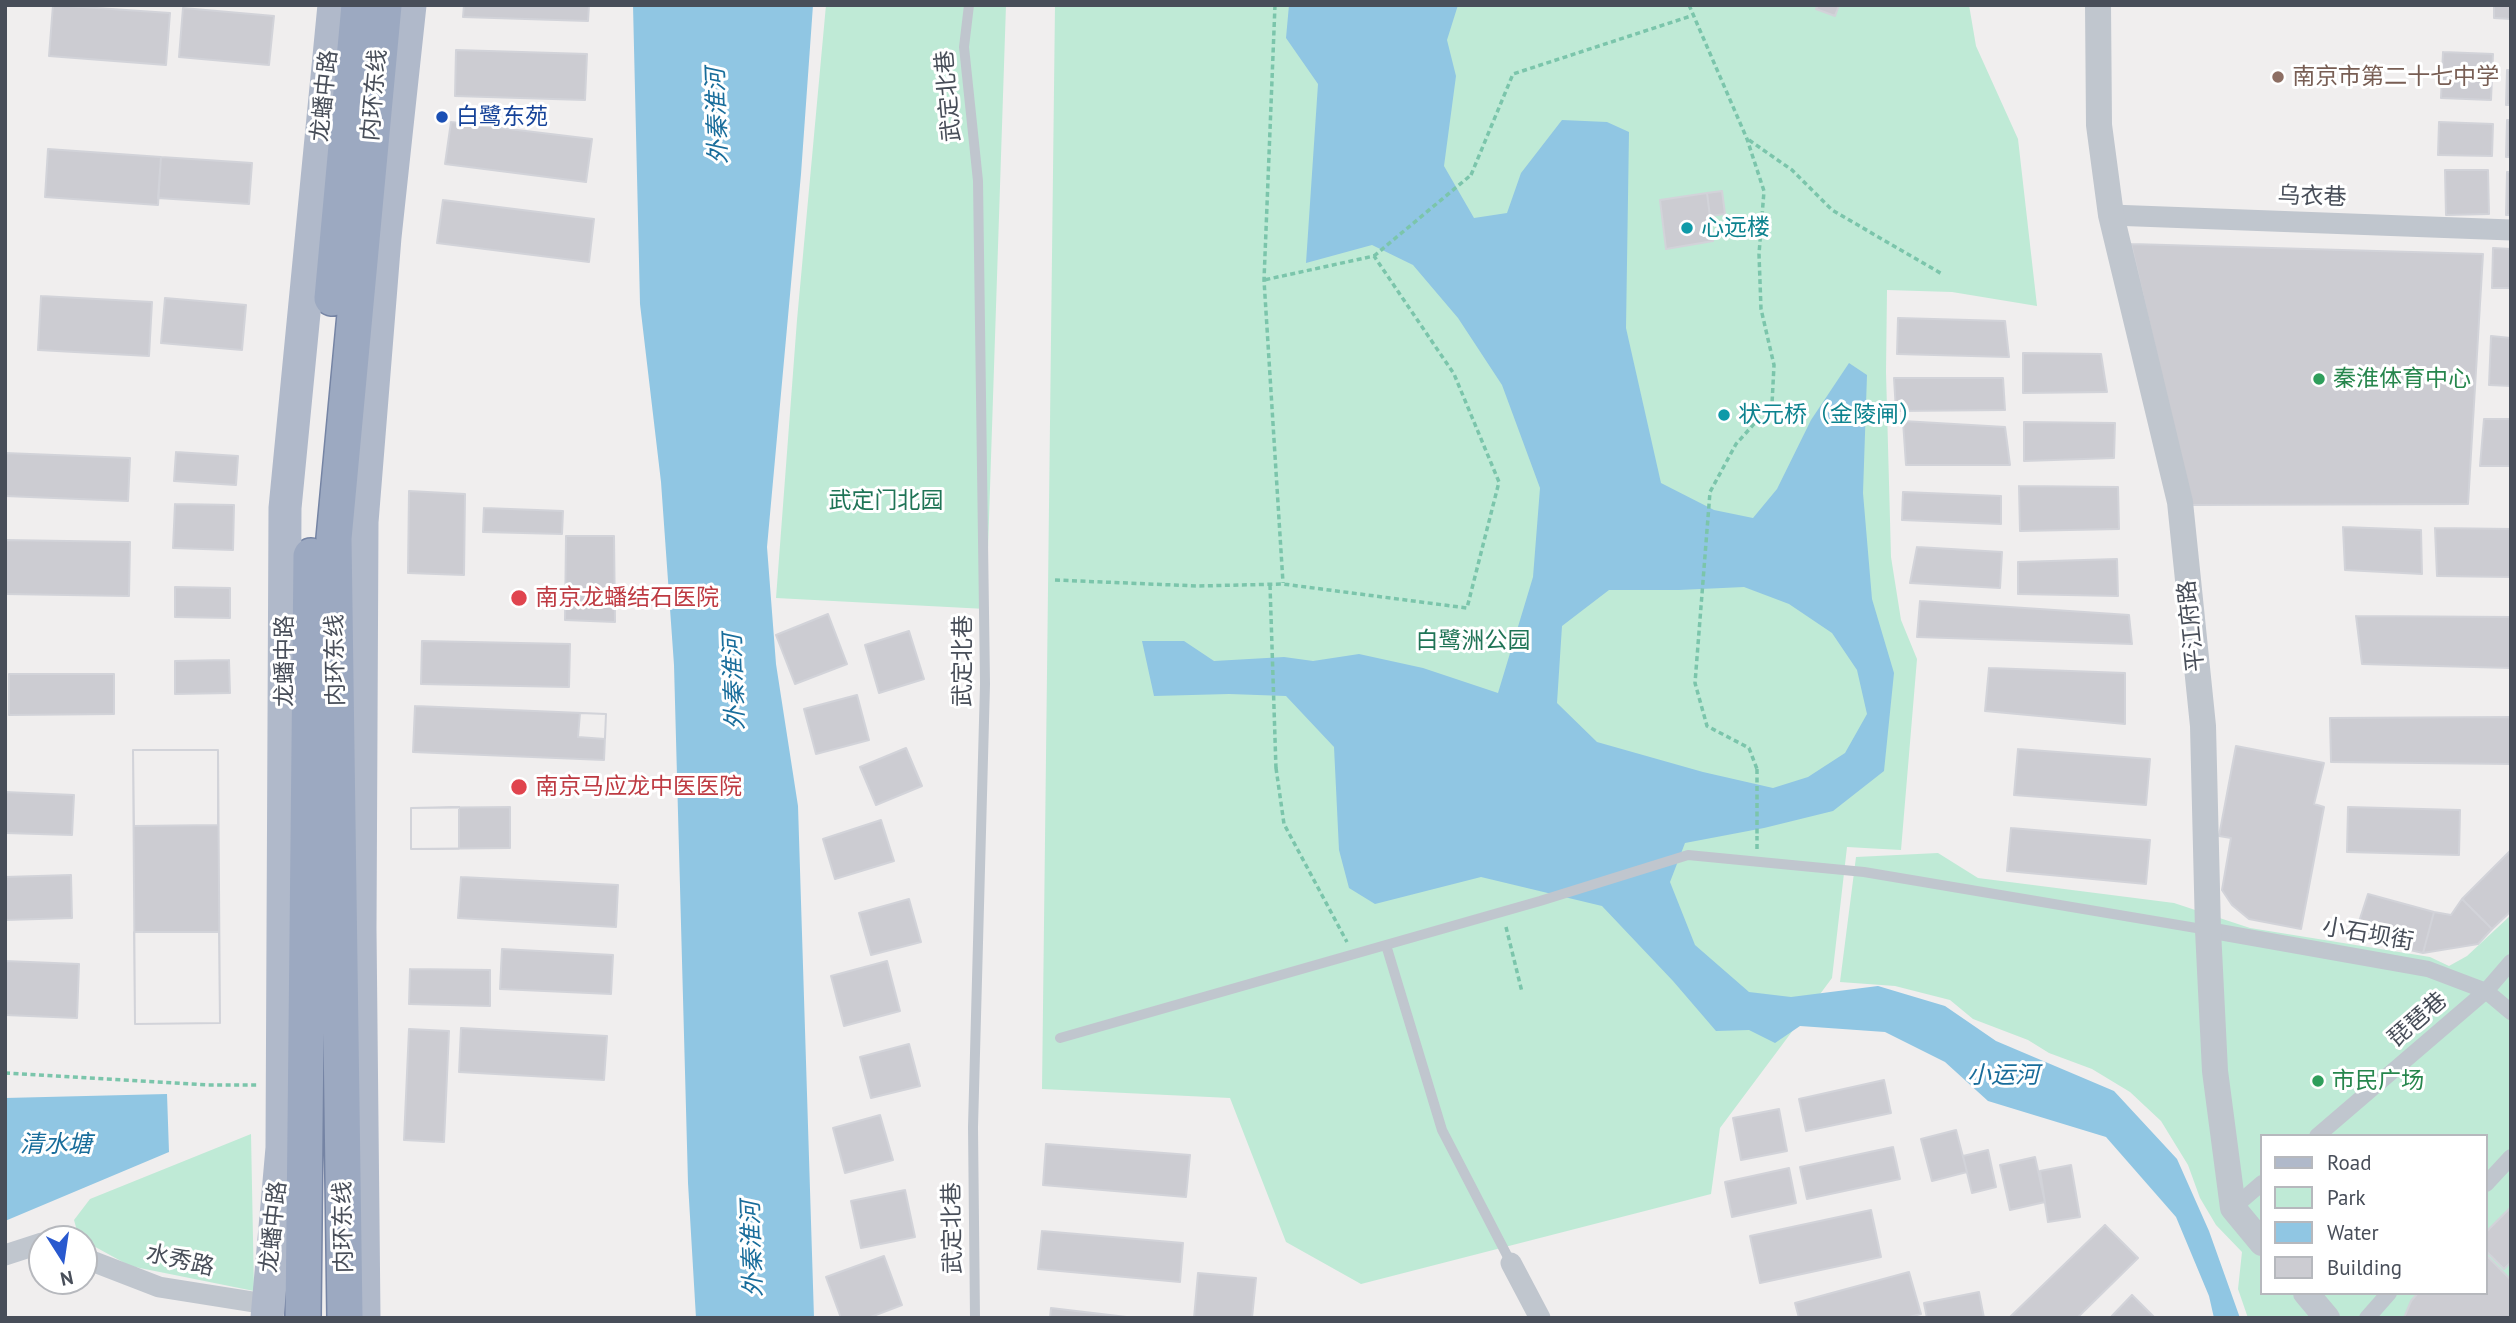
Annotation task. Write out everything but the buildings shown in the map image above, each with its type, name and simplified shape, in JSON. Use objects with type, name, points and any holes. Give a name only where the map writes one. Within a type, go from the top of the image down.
[{"type":"highway","name":"内环东线","points":[[303,1318],[311,531],[359,5]]},
{"type":"highway","name":"内环东线","points":[[345,1318],[334,538],[384,5]]},
{"type":"main road","name":"龙蟠中路","points":[[266,1311],[282,1148],[285,508],[334,5]]},
{"type":"main road","points":[[364,1318],[360,929],[362,522],[384,237],[410,5]]},
{"type":"street","name":"平江府路","points":[[2098,5],[2099,125],[2111,215],[2180,502],[2203,726],[2215,1071],[2233,1208]]},
{"type":"street","name":"乌衣巷","points":[[2111,215],[2511,230]]},
{"type":"street","name":"小石坝街","points":[[2208,930],[2427,969],[2486,991],[2511,1012]]},
{"type":"street","name":"琵琶巷","points":[[2319,1134],[2486,991],[2511,962]]},
{"type":"street","points":[[2488,1182],[2511,1157]]},
{"type":"street","points":[[2260,1185],[2233,1208],[2260,1240]]},
{"type":"street","points":[[5,1255],[28,1248]]},
{"type":"street","name":"水秀路","points":[[98,1263],[159,1287],[266,1311]]},
{"type":"street","points":[[1511,1263],[1540,1318]]},
{"type":"street","points":[[2308,1295],[2327,1318]]},
{"type":"street","points":[[2367,1318],[2387,1295]]},
{"type":"lane","name":"武定北巷","points":[[969,5],[964,47],[978,181],[985,684],[973,1127],[975,1318]]},
{"type":"lane","points":[[1060,1038],[1540,901],[1688,855],[1864,872],[2208,930]]},
{"type":"lane","points":[[1386,945],[1442,1130],[1511,1263]]},
{"type":"path","points":[[1275,5],[1264,280],[1283,584]]},
{"type":"path","points":[[1689,5],[1747,139],[1764,191],[1759,254],[1761,309],[1774,365],[1772,404],[1736,444],[1710,492],[1695,683],[1707,726],[1749,748],[1757,769],[1758,836]]},
{"type":"path","points":[[1264,280],[1374,256],[1471,175],[1513,74],[1695,15]]},
{"type":"path","points":[[1747,139],[1792,170],[1832,210],[1941,274]]},
{"type":"path","points":[[1055,580],[1198,586],[1283,584],[1468,608],[1499,482],[1454,374],[1374,256]]},
{"type":"path","points":[[1270,584],[1276,770],[1284,824],[1353,954]]},
{"type":"path","points":[[1502,912],[1522,992]]},
{"type":"path","points":[[5,1073],[208,1085],[282,1084]]},
{"type":"green space","name":"武定门北园","points":[[826,5],[1006,5],[986,609],[776,598],[797,320]]},
{"type":"green space","name":"白鹭洲公园","points":[[1055,5],[1969,5],[1976,46],[2018,139],[2037,306],[1952,292],[1887,290],[1886,372],[1891,557],[1901,620],[1917,659],[1901,850],[1847,847],[1832,978],[1720,1128],[1711,1194],[1361,1284],[1286,1242],[1230,1098],[1042,1089]]},
{"type":"green space","points":[[1938,853],[1978,878],[2174,903],[2250,928],[2430,957],[2449,966],[2467,956],[2511,915],[2511,1318],[2248,1318],[2238,1289],[2242,1252],[2216,1225],[2200,1198],[2188,1165],[2161,1121],[2130,1092],[2092,1069],[1973,1019],[1950,1000],[1895,986],[1840,982],[1856,857]]},
{"type":"green space","points":[[251,1134],[254,1291],[130,1266],[98,1248],[98,1225],[75,1225],[74,1220],[90,1199]]},
{"type":"water","name":"外秦淮河","points":[[633,5],[813,5],[801,174],[767,547],[776,664],[798,806],[814,1318],[696,1318],[688,1183],[674,665],[661,482],[640,304]]},
{"type":"water","name":"小运河","points":[[1289,5],[1458,5],[1447,40],[1456,76],[1444,166],[1474,218],[1507,213],[1521,173],[1562,120],[1607,122],[1629,132],[1626,328],[1661,483],[1714,510],[1753,518],[1777,489],[1811,420],[1849,363],[1867,375],[1863,493],[1872,599],[1894,673],[1884,771],[1833,811],[1685,843],[1670,882],[1695,945],[1749,992],[1791,997],[1878,986],[1945,1006],[1996,1041],[2114,1091],[2177,1159],[2209,1231],[2240,1318],[2214,1318],[2209,1296],[2176,1217],[2106,1137],[1988,1101],[1945,1062],[1885,1032],[1800,1026],[1775,1043],[1749,1030],[1716,1031],[1602,906],[1481,877],[1375,904],[1349,888],[1339,850],[1334,747],[1286,696],[1154,696],[1142,641],[1184,641],[1214,661],[1284,657],[1313,661],[1359,654],[1423,668],[1498,693],[1533,577],[1540,488],[1502,385],[1458,318],[1413,265],[1372,245],[1306,263],[1318,84],[1286,38]],"holes":[[[1744,587],[1789,604],[1832,633],[1857,670],[1867,714],[1845,753],[1808,777],[1773,788],[1703,772],[1597,742],[1557,703],[1562,626],[1609,590]]]},
{"type":"water","name":"清水塘","points":[[167,1094],[169,1152],[5,1221],[5,1098]]},
{"type":"place","name":"南京市第二十七中学","points":[[2278,77]]},
{"type":"place","name":"白鹭东苑","points":[[442,117]]},
{"type":"place","name":"心远楼","points":[[1687,228]]},
{"type":"place","name":"秦淮体育中心","points":[[2319,379]]},
{"type":"place","name":"状元桥（金陵闸）","points":[[1724,415]]},
{"type":"place","name":"南京龙蟠结石医院","points":[[519,598]]},
{"type":"place","name":"南京马应龙中医医院","points":[[519,787]]},
{"type":"place","name":"市民广场","points":[[2318,1081]]}]
